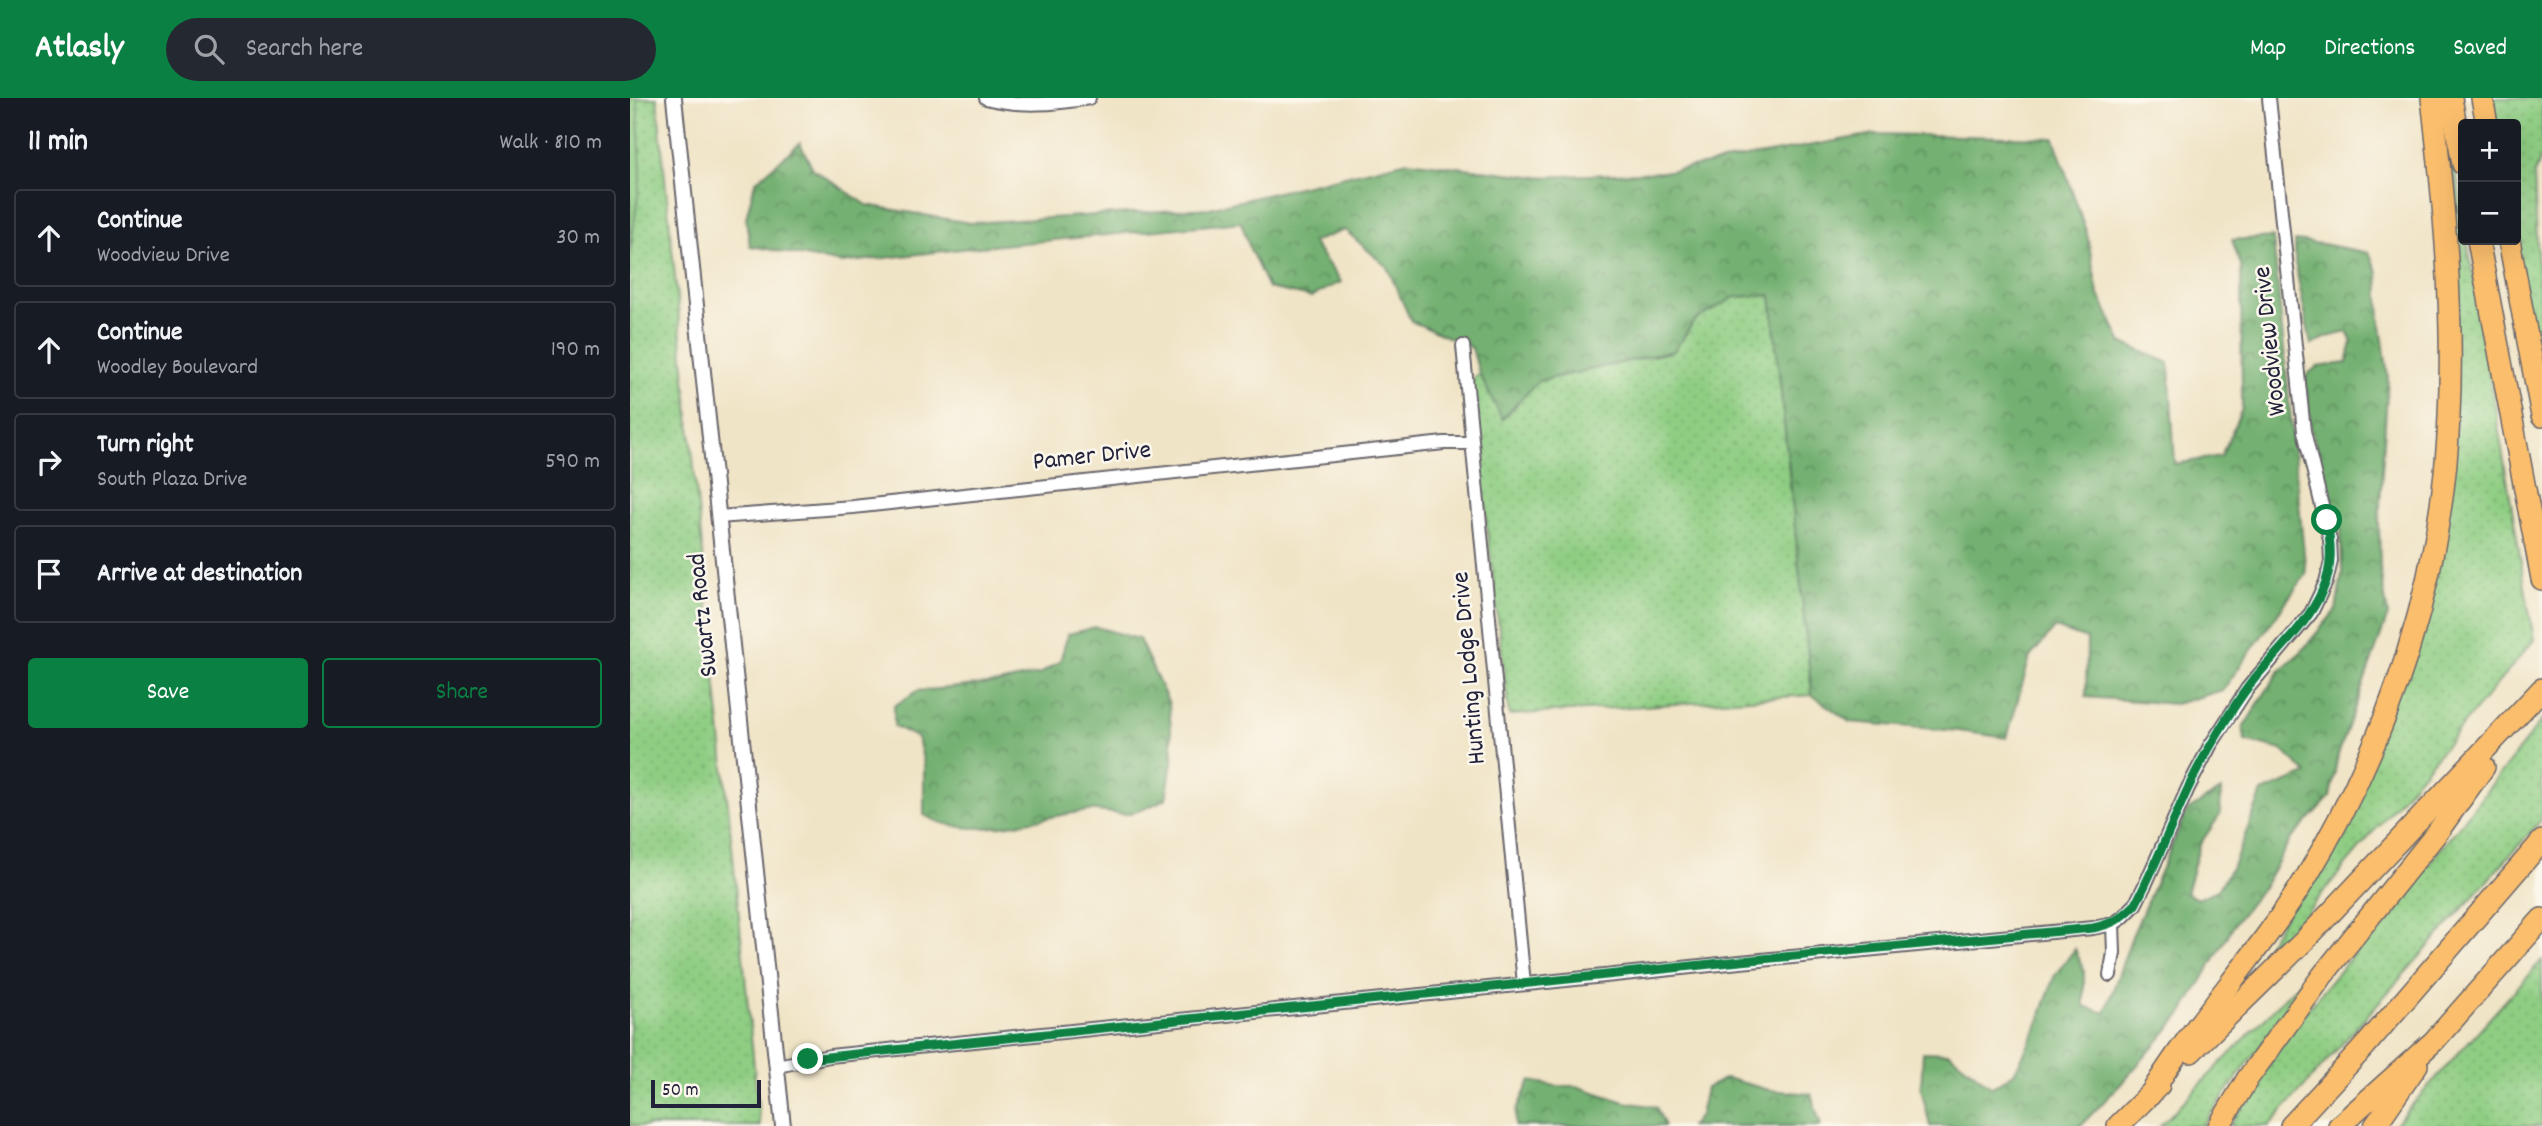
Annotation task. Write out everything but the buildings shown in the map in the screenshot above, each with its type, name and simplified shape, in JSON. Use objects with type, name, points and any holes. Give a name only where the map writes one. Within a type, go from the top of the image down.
[{"type":"highway","points":[[2150,1095],[2190,1033],[2238,975],[2283,914],[2330,837],[2367,761],[2412,639],[2434,547],[2442,496],[2449,417],[2445,251],[2432,98]]},
{"type":"highway","points":[[2451,98],[2458,136]]},
{"type":"highway","points":[[2482,98],[2486,119]]},
{"type":"highway","points":[[2479,245],[2542,579]]},
{"type":"highway","points":[[2510,245],[2542,416]]},
{"type":"highway","points":[[2118,1126],[2304,941],[2542,689]]},
{"type":"highway","points":[[2219,1126],[2249,1078],[2323,975],[2436,834],[2527,705]]},
{"type":"highway","points":[[2291,1126],[2383,1026],[2542,841]]},
{"type":"highway","points":[[2339,1126],[2434,1041],[2542,919]]},
{"type":"highway","points":[[2375,1126],[2434,1041]]},
{"type":"street","name":"Swartz Road","points":[[674,98],[783,1126]]},
{"type":"street","points":[[986,98],[1027,104],[1051,104],[1089,98]]},
{"type":"street","name":"Woodview Drive","points":[[2113,924],[2135,905],[2188,788],[2210,747],[2247,689],[2311,613],[2331,561],[2330,540],[2304,431],[2269,98]]},
{"type":"street","name":"Hunting Lodge Drive","points":[[1463,346],[1470,443],[1524,985]]},
{"type":"street","name":"Pamer Drive","points":[[718,517],[853,506],[1444,443],[1470,443]]},
{"type":"street","points":[[776,1066],[830,1056],[2113,924],[2114,953],[2109,975]]},
{"type":"green space","points":[[630,98],[657,98],[760,1126],[630,1126]]},
{"type":"green space","points":[[630,98],[637,98],[641,172],[630,255]]},
{"type":"green space","points":[[2490,98],[2542,98],[2542,156],[2534,175],[2541,336],[2532,333],[2516,245],[2521,245],[2521,119],[2494,119]]},
{"type":"green space","points":[[1874,134],[2054,138],[2087,234],[2098,293],[2122,343],[2169,363],[2175,464],[2221,456],[2242,409],[2241,266],[2232,240],[2273,237],[2306,574],[2223,690],[2176,704],[2086,697],[2087,639],[2055,628],[2030,657],[2007,738],[1850,722],[1812,695],[1771,295],[1735,297],[1694,321],[1674,351],[1538,381],[1502,419],[1479,373],[1472,348],[1411,321],[1387,267],[1345,230],[1312,242],[1341,282],[1311,297],[1268,288],[1241,222],[842,263],[750,246],[746,218],[755,182],[800,143],[813,169],[867,205],[970,223],[1210,208],[1408,161],[1539,177],[1663,172]]},
{"type":"green space","points":[[2444,143],[2451,143],[2458,186],[2458,245],[2468,245],[2534,640],[2323,892],[2278,951],[2262,954],[2351,806],[2443,536]]},
{"type":"green space","points":[[2295,241],[2369,253],[2378,273],[2380,318],[2388,376],[2379,521],[2380,569],[2388,615],[2338,755],[2330,797],[2290,840],[2266,883],[2237,920],[2182,1014],[2080,1126],[1930,1126],[1921,1088],[1923,1052],[1949,1053],[1992,1087],[2014,1073],[2035,1032],[2054,977],[2075,949],[2084,971],[2084,1006],[2105,1013],[2132,936],[2187,811],[2221,790],[2220,815],[2200,844],[2186,893],[2197,899],[2218,890],[2235,861],[2262,792],[2307,774],[2282,750],[2245,741],[2243,728],[2279,671],[2301,652],[2336,610],[2342,574],[2341,531],[2311,430],[2305,376],[2317,367],[2347,363],[2352,342],[2347,332],[2311,345],[2295,263]]},
{"type":"green space","points":[[1771,295],[1812,695],[1509,715],[1470,382],[1479,373],[1503,419],[1538,381],[1674,351],[1694,321],[1735,297]]},
{"type":"green space","points":[[1096,627],[1139,639],[1169,704],[1173,757],[1166,799],[1131,813],[1088,811],[984,828],[944,823],[924,815],[924,764],[918,738],[894,726],[894,706],[917,691],[998,683],[1040,674],[1060,661],[1068,634]]},
{"type":"green space","points":[[2542,720],[2542,819],[2269,1126],[2230,1126],[2296,1023],[2457,829]]},
{"type":"green space","points":[[2327,954],[2202,1126],[2160,1126]]},
{"type":"green space","points":[[2542,960],[2542,1126],[2393,1126]]},
{"type":"green space","points":[[1726,1078],[1769,1090],[1811,1094],[1821,1126],[1689,1126],[1700,1115],[1706,1088]]},
{"type":"green space","points":[[1530,1081],[1556,1086],[1576,1086],[1625,1102],[1656,1107],[1665,1126],[1515,1126],[1516,1111]]},
{"type":"route","points":[[808,1059],[2113,924],[2135,905],[2188,788],[2210,747],[2256,677],[2311,613],[2326,582],[2331,561],[2327,520]]}]
